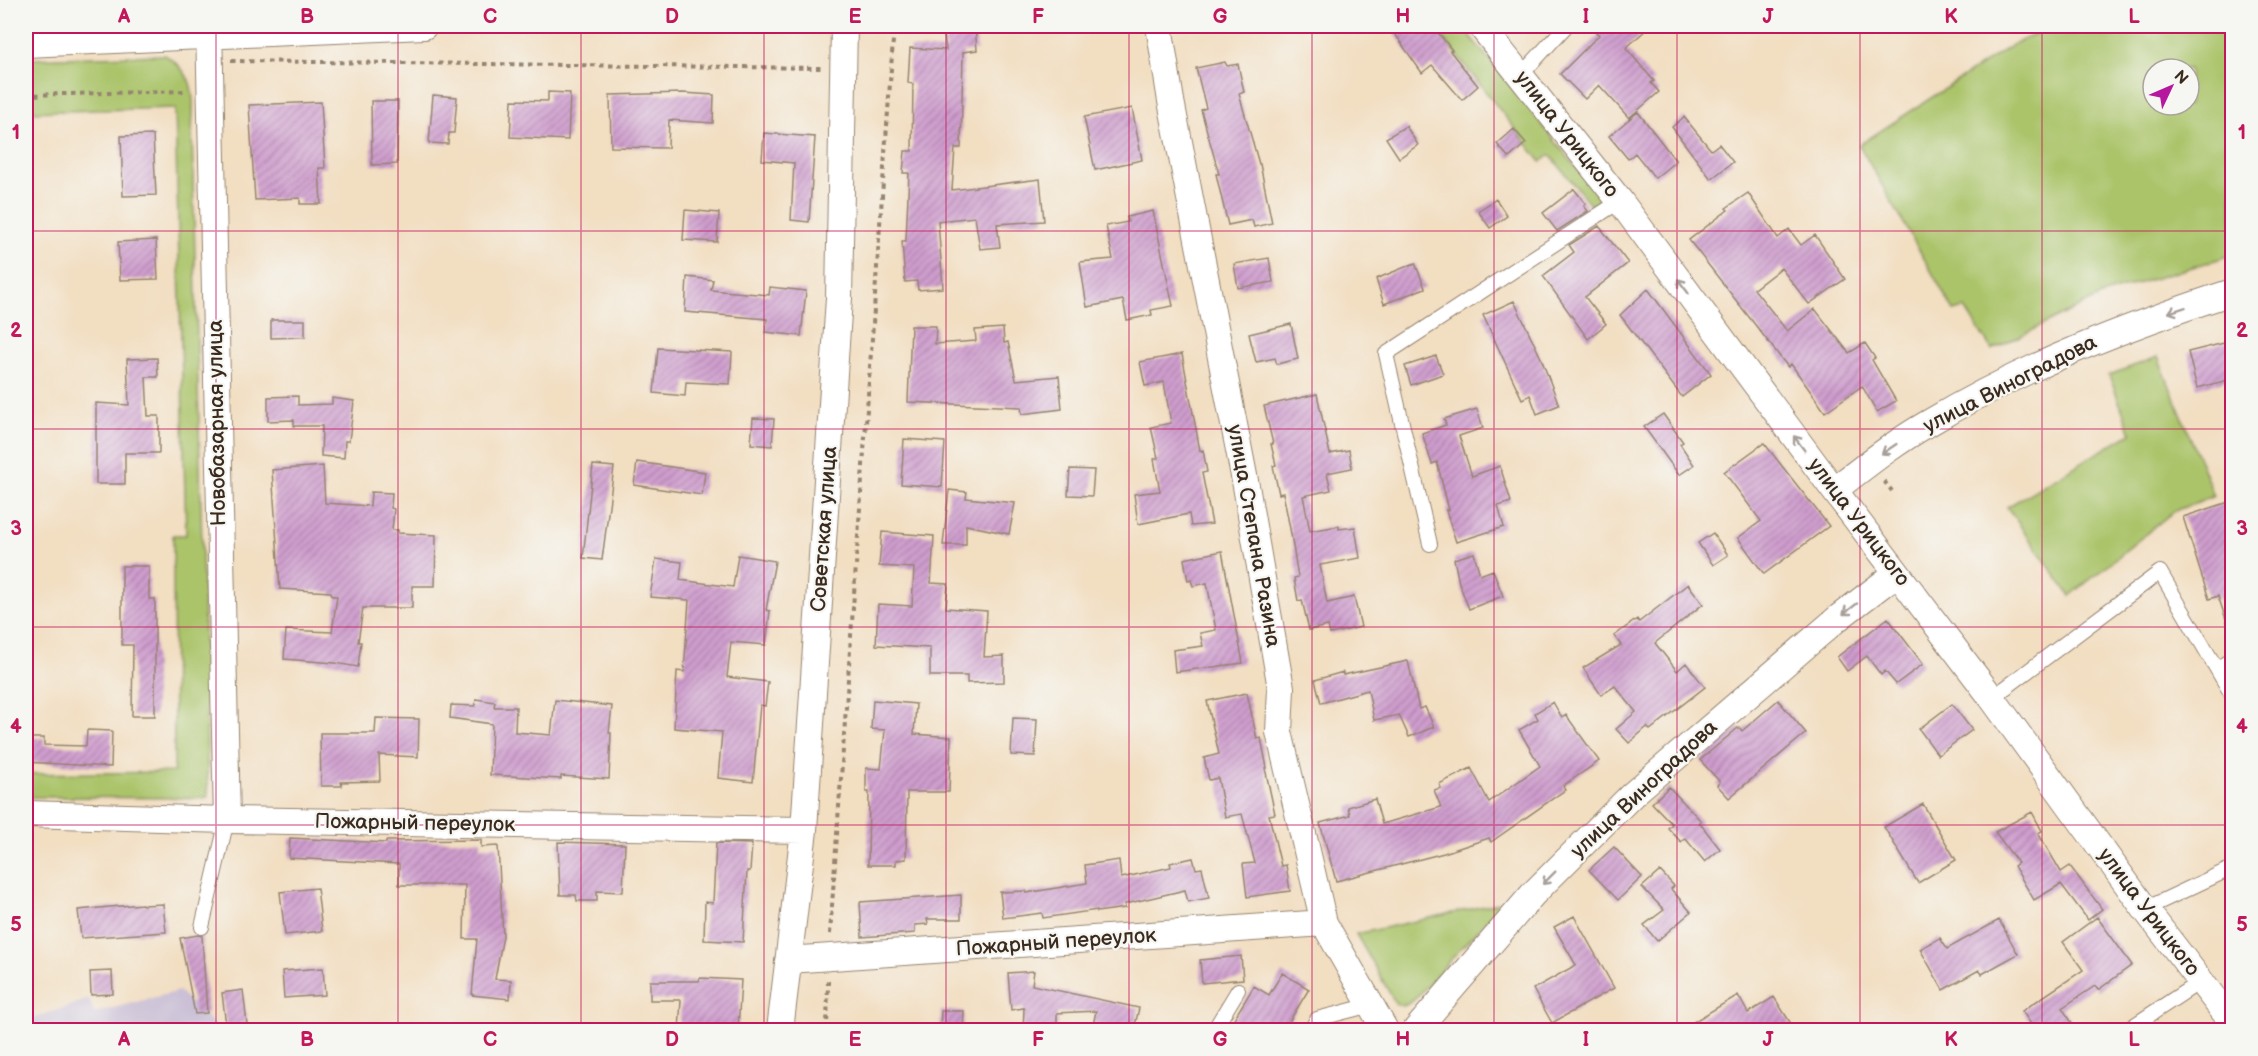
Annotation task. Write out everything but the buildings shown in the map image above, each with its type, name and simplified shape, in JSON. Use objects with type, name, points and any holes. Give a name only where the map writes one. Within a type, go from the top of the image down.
[{"type":"street","points":[[26,44],[209,41],[424,26]]},
{"type":"street","name":"Советская улица","points":[[781,1030],[804,830],[839,298],[843,26]]},
{"type":"street","name":"улица Степана Разина","points":[[1159,26],[1171,101],[1246,486],[1281,688],[1279,732],[1324,923],[1385,1030]]},
{"type":"street","name":"улица Урицкого","points":[[1481,26],[1620,201],[1896,573],[1992,698],[2145,909],[2232,1022]]},
{"type":"street","name":"Новобазарная улица","points":[[209,41],[227,820]]},
{"type":"street","name":"улица Виноградова","points":[[1834,490],[1926,424],[2060,354],[2162,315],[2232,292]]},
{"type":"street","name":"улица Виноградова","points":[[1416,1030],[1533,894],[1633,794],[1838,618],[1896,573]]},
{"type":"street","name":"Пожарный переулок","points":[[26,814],[227,820],[804,830]]},
{"type":"street","name":"Пожарный переулок","points":[[788,960],[1324,923]]},
{"type":"lane","points":[[1521,75],[1566,26]]},
{"type":"lane","points":[[1430,544],[1386,354],[1620,201]]},
{"type":"lane","points":[[1992,698],[2160,572],[2232,695]]},
{"type":"lane","points":[[2217,668],[2232,660]]},
{"type":"lane","points":[[202,927],[227,820]]},
{"type":"lane","points":[[2145,909],[2232,868]]},
{"type":"lane","points":[[2127,1030],[2201,981]]},
{"type":"lane","points":[[1214,1030],[1238,990]]},
{"type":"lane","points":[[1311,1030],[1317,1019],[1371,1005]]},
{"type":"path","points":[[827,1030],[828,958],[894,26]]},
{"type":"path","points":[[209,41],[843,68]]},
{"type":"path","points":[[26,95],[210,91]]},
{"type":"shaded area","points":[[179,991],[220,1030],[26,1030],[26,1021],[89,999],[94,1013]]},
{"type":"green space","points":[[26,26],[196,26],[26,32]]},
{"type":"green space","points":[[1434,26],[1462,26],[1602,199],[1592,206],[1550,155],[1541,162]]},
{"type":"green space","points":[[2052,26],[2232,26],[2232,255],[2107,293],[1992,350],[1965,308],[1954,311],[1859,145],[2012,45]]},
{"type":"green space","points":[[165,55],[184,72],[192,89],[193,99],[208,798],[26,797],[26,774],[174,772],[173,535],[186,535],[175,108],[26,112],[26,59]]},
{"type":"green space","points":[[2158,357],[2214,496],[2174,511],[2070,596],[2007,507],[2131,433],[2109,375]]},
{"type":"green space","points":[[1503,902],[1414,1000],[1404,1006],[1396,1004],[1356,934]]}]
